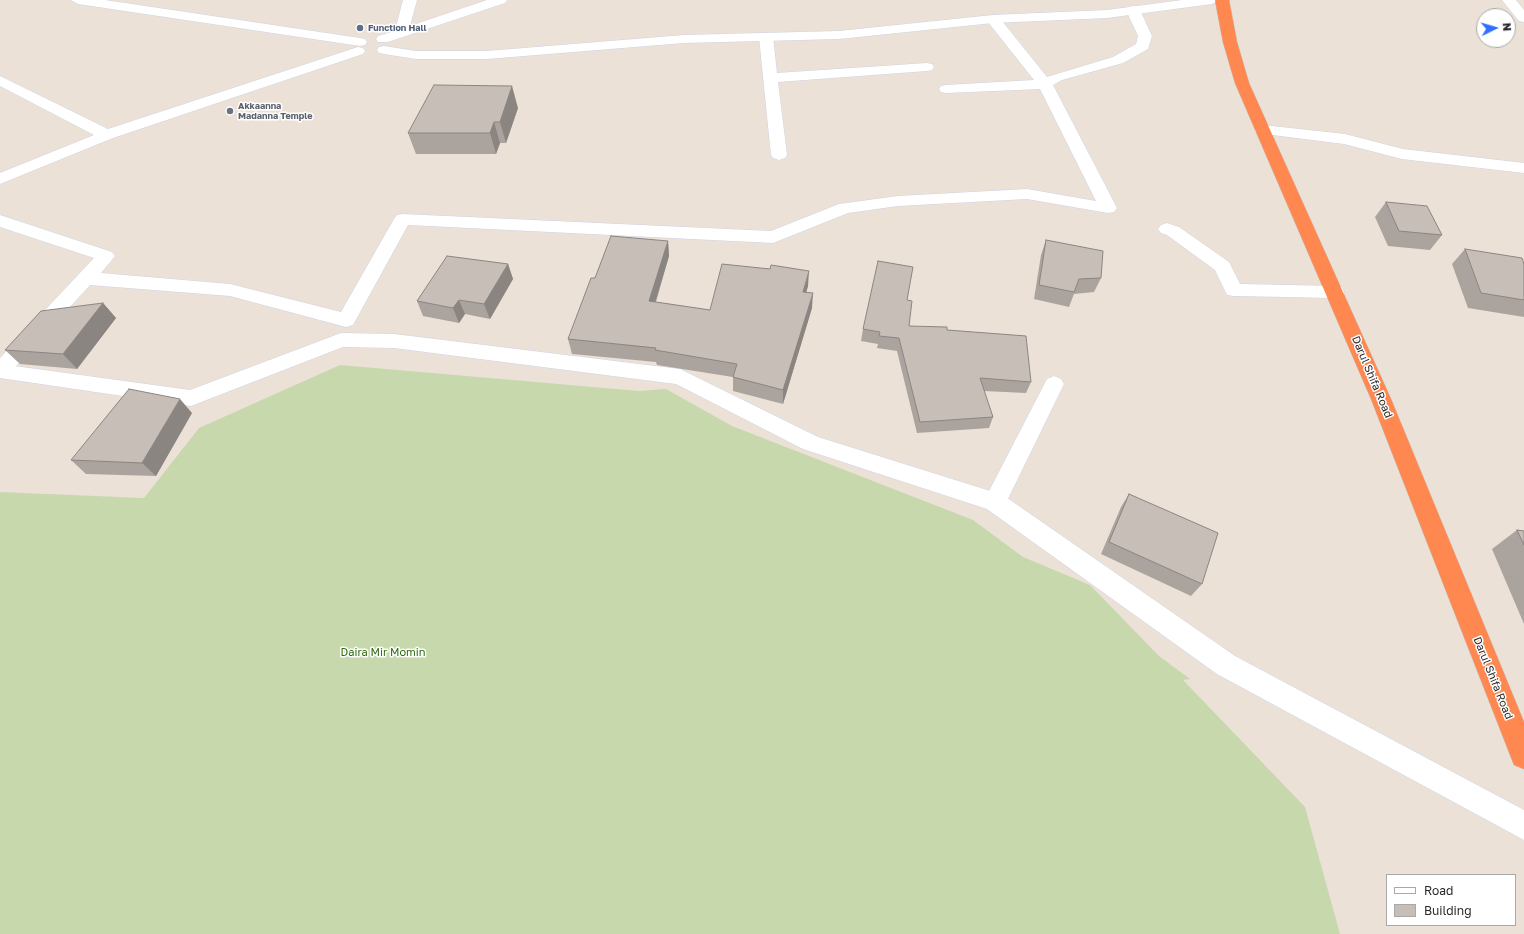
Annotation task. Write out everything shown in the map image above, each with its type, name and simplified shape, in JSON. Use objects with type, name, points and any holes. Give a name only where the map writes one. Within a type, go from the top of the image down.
[{"type":"highway","name":"Darul Shifa Road","points":[[1222,0],[1230,42],[1242,83],[1381,399],[1524,755]]},
{"type":"street","points":[[78,0],[359,47],[372,54],[384,44],[402,33],[500,0]]},
{"type":"street","points":[[402,33],[410,0]]},
{"type":"street","points":[[384,44],[416,55],[487,55],[684,39],[839,35],[994,19],[1106,14],[1212,0]]},
{"type":"street","points":[[1509,0],[1524,18]]},
{"type":"street","points":[[946,89],[1046,84],[1057,77],[1118,60],[1143,46],[1145,36],[1133,10]]},
{"type":"street","points":[[0,371],[191,398],[343,330],[403,219],[773,237],[845,208],[898,201],[1027,194],[1108,208],[1046,84],[994,19]]},
{"type":"street","points":[[766,37],[779,155]]},
{"type":"street","points":[[0,179],[106,135],[359,47]]},
{"type":"street","points":[[771,78],[927,67]]},
{"type":"street","points":[[0,80],[106,135]]},
{"type":"street","points":[[1263,130],[1345,139],[1402,154],[1524,168]]},
{"type":"street","points":[[0,221],[106,256],[0,371]]},
{"type":"street","points":[[1166,229],[1173,231],[1223,266],[1234,290],[1335,292]]},
{"type":"street","points":[[87,278],[230,290],[343,330],[394,341],[680,377],[811,443],[995,502],[1226,665],[1524,826]]},
{"type":"street","points":[[995,502],[1054,384]]},
{"type":"green space","name":"Daira Mir Momin","points":[[340,365],[639,391],[666,389],[732,426],[973,520],[1023,557],[1090,585],[1159,656],[1190,679],[1183,680],[1305,807],[1340,934],[0,934],[0,492],[144,498],[199,428]]},
{"type":"building","points":[[434,85],[512,86],[500,122],[494,122],[490,133],[408,133]]},
{"type":"building","points":[[1386,202],[1427,206],[1442,235],[1399,231]]},
{"type":"building","points":[[611,236],[668,241],[649,301],[710,310],[722,264],[770,269],[771,265],[809,271],[803,292],[813,293],[783,390],[733,377],[737,364],[655,350],[656,348],[568,339],[591,278],[595,278]]},
{"type":"building","points":[[1046,240],[1103,251],[1101,278],[1079,279],[1074,292],[1039,285]]},
{"type":"building","points":[[1465,249],[1522,258],[1524,264],[1524,300],[1481,293]]},
{"type":"building","points":[[447,256],[508,264],[484,304],[459,300],[453,308],[417,301]]},
{"type":"building","points":[[878,261],[913,267],[907,300],[912,301],[909,326],[947,327],[947,330],[1026,336],[1031,382],[980,378],[993,417],[920,422],[899,338],[879,336],[880,332],[863,329]]},
{"type":"building","points":[[103,303],[63,354],[5,350],[41,311]]},
{"type":"building","points":[[129,389],[180,399],[142,463],[71,460]]},
{"type":"building","points":[[1129,494],[1218,533],[1202,584],[1109,542]]},
{"type":"building","points":[[1517,530],[1524,531],[1524,545]]},
{"type":"place","name":"Function Hall","points":[[360,28]]},
{"type":"place","name":"Akkaanna Madanna Temple","points":[[230,111]]}]
